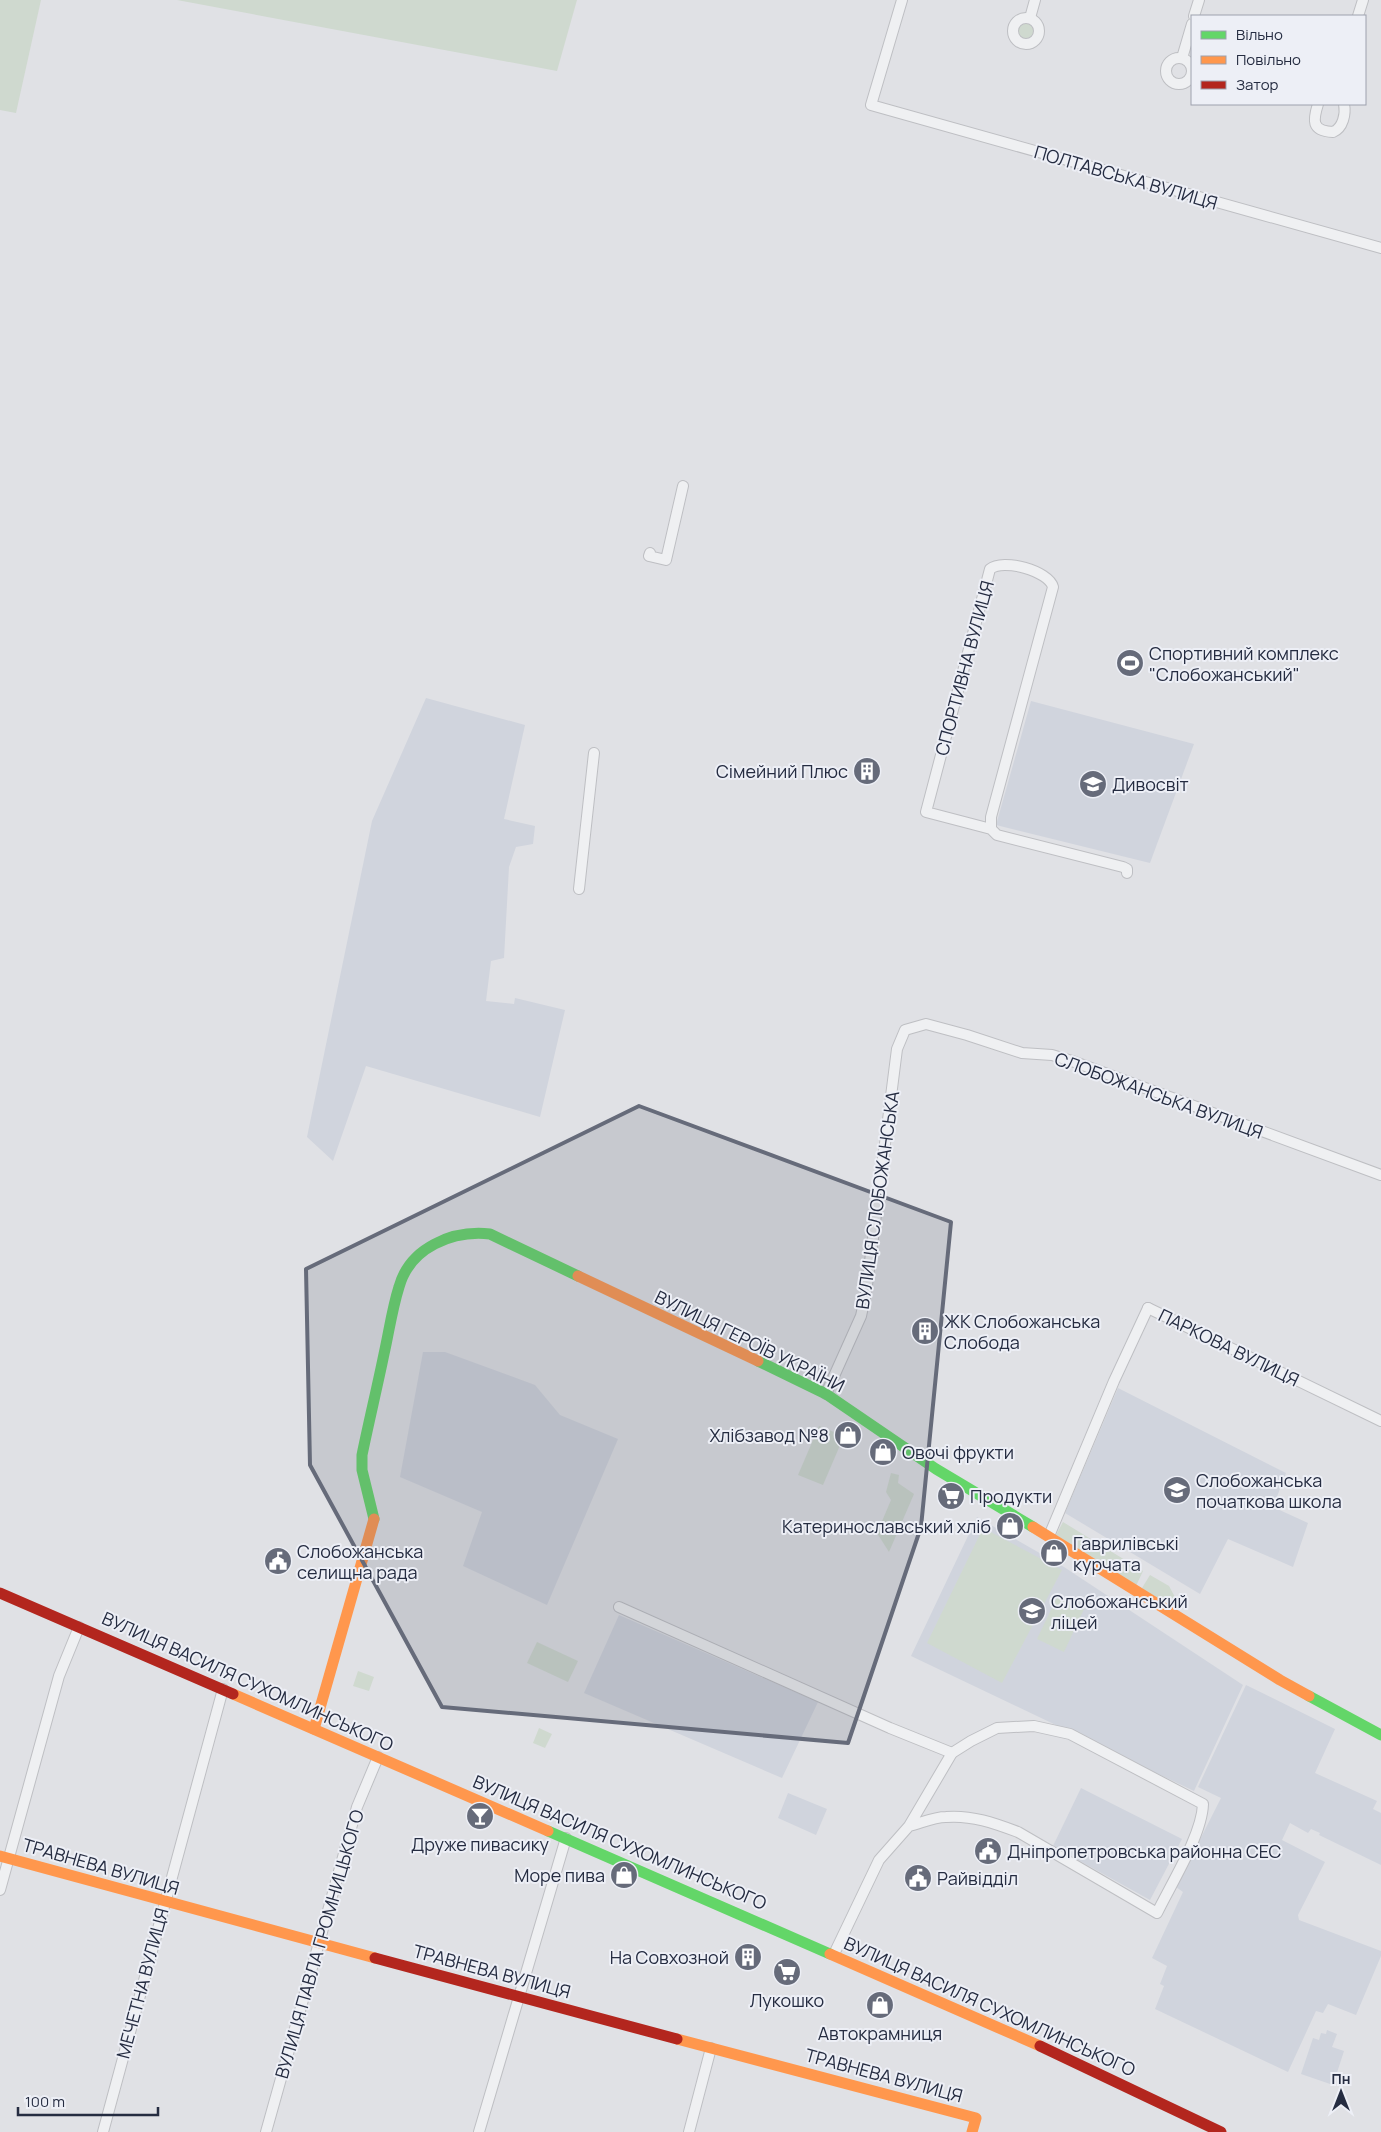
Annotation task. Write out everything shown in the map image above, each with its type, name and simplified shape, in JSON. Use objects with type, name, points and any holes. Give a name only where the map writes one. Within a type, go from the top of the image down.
[{"type":"street","name":"ПОЛТАВСЬКА ВУЛИЦЯ","points":[[902,0],[872,105],[1381,248]]},
{"type":"street","points":[[1030,18],[1035,0]]},
{"type":"street","points":[[1194,15],[1199,0]]},
{"type":"street","points":[[1358,15],[1362,0]]},
{"type":"street","points":[[1182,58],[1191,27]]},
{"type":"street","points":[[1318,105],[1314,118],[1315,124],[1320,129],[1333,132],[1341,125],[1345,112],[1344,105]]},
{"type":"street","points":[[650,553],[649,556],[666,560],[683,486]]},
{"type":"street","name":"СПОРТИВНА ВУЛИЦЯ","points":[[991,829],[991,816],[1053,587],[1051,581],[1035,572],[1002,564],[994,565],[990,569],[926,812],[991,829],[997,835],[1123,867],[1127,869],[1127,872]]},
{"type":"street","points":[[579,889],[594,753]]},
{"type":"street","name":"СЛОБОЖАНСЬКА ВУЛИЦЯ","points":[[905,1030],[926,1024],[1022,1052],[1052,1055],[1072,1061],[1381,1176]]},
{"type":"street","name":"ВУЛИЦЯ СЛОБОЖАНСЬКА","points":[[826,1394],[861,1316],[866,1293],[897,1049],[905,1030]]},
{"type":"street","name":"ВУЛИЦЯ ГЕРОЇВ УКРАЇНИ","points":[[314,1729],[374,1518],[362,1470],[362,1455],[399,1284],[413,1262],[434,1244],[445,1238],[473,1231],[490,1234],[826,1394],[936,1469],[1050,1536],[1280,1680],[1381,1735]]},
{"type":"street","name":"ПАРКОВА ВУЛИЦЯ","points":[[1050,1536],[1114,1381],[1148,1308],[1381,1420]]},
{"type":"street","name":"ВУЛИЦЯ ВАСИЛЯ СУХОМЛИНСЬКОГО","points":[[0,1593],[834,1954],[1001,2028],[1222,2132]]},
{"type":"street","points":[[619,1607],[952,1753]]},
{"type":"street","points":[[0,1890],[4,1858],[59,1676],[79,1627]]},
{"type":"street","name":"МЕЧЕТНА ВУЛИЦЯ","points":[[103,2132],[223,1689]]},
{"type":"street","points":[[834,1954],[879,1860],[909,1826],[952,1753],[997,1728],[1034,1726],[1070,1734],[1203,1804],[1203,1814],[1194,1838],[1156,1913],[1100,1882],[1018,1832],[979,1818],[945,1817],[909,1826]]},
{"type":"street","name":"ВУЛИЦЯ ПАВЛА ГРОМНИЦЬКОГО","points":[[266,2132],[357,1807],[378,1757]]},
{"type":"street","points":[[921,1806],[932,1820]]},
{"type":"street","points":[[479,2132],[566,1838]]},
{"type":"street","name":"ТРАВНЕВА ВУЛИЦЯ","points":[[4,1858],[976,2118],[972,2132]]},
{"type":"street","points":[[689,2132],[710,2048]]},
{"type":"highlighted area","points":[[639,1106],[951,1222],[921,1527],[848,1743],[442,1707],[310,1465],[306,1269]]},
{"type":"shaded area","points":[[0,0],[41,0],[16,113],[0,110]]},
{"type":"shaded area","points":[[177,0],[577,0],[557,71]]},
{"type":"shaded area","points":[[1026,18],[1035,22],[1039,31],[1035,40],[1026,44],[1017,40],[1013,31],[1017,22]]},
{"type":"shaded area","points":[[426,698],[525,725],[504,819],[535,826],[533,844],[516,847],[509,867],[504,958],[491,961],[486,1001],[514,1004],[515,998],[565,1010],[540,1117],[366,1066],[333,1161],[307,1137],[372,821]]},
{"type":"shaded area","name":"Дивосвіт","points":[[1031,701],[1194,744],[1150,863],[996,825]]},
{"type":"shaded area","points":[[423,1352],[445,1352],[535,1385],[560,1415],[618,1439],[547,1605],[463,1566],[482,1512],[400,1477]]},
{"type":"shaded area","name":"Cлобожанська початкова школа","points":[[1118,1388],[1286,1473],[1273,1507],[1308,1523],[1293,1567],[1228,1539],[1200,1594],[1065,1513]]},
{"type":"shaded area","points":[[819,1426],[844,1436],[823,1485],[798,1475]]},
{"type":"shaded area","points":[[891,1473],[899,1475],[898,1483],[914,1494],[889,1552],[877,1533],[891,1500],[886,1492]]},
{"type":"shaded area","name":"Слобожанський ліцей","points":[[977,1517],[1064,1567],[1243,1685],[1194,1791],[911,1656]]},
{"type":"shaded area","points":[[1063,1522],[1143,1571],[1136,1586],[1056,1535]]},
{"type":"shaded area","points":[[983,1528],[1062,1570],[1002,1683],[927,1643]]},
{"type":"shaded area","points":[[1150,1575],[1169,1586],[1176,1599],[1160,1602],[1142,1588]]},
{"type":"shaded area","points":[[1058,1595],[1085,1607],[1064,1652],[1037,1639]]},
{"type":"shaded area","points":[[619,1615],[818,1702],[782,1778],[584,1693]]},
{"type":"shaded area","points":[[537,1642],[578,1661],[568,1682],[527,1663]]},
{"type":"shaded area","points":[[358,1671],[374,1677],[369,1691],[353,1686]]},
{"type":"shaded area","points":[[1246,1685],[1335,1729],[1315,1773],[1377,1801],[1373,1809],[1381,1813],[1381,1865],[1319,1835],[1320,1833],[1311,1829],[1308,1833],[1290,1823],[1282,1840],[1325,1862],[1298,1915],[1299,1920],[1381,1951],[1381,1956],[1356,2015],[1328,2004],[1323,2013],[1316,2011],[1288,2072],[1155,2009],[1164,1986],[1160,1984],[1167,1966],[1152,1958],[1183,1892],[1176,1887],[1221,1798],[1198,1787]]},
{"type":"shaded area","points":[[539,1728],[552,1734],[545,1748],[533,1743]]},
{"type":"shaded area","points":[[1081,1788],[1182,1839],[1150,1900],[1053,1846]]},
{"type":"shaded area","points":[[788,1793],[827,1809],[816,1835],[778,1818]]},
{"type":"shaded area","points":[[1327,2030],[1337,2034],[1332,2047],[1344,2051],[1333,2085],[1301,2074],[1313,2038],[1319,2040],[1321,2033],[1326,2034]]},
{"type":"traffic: fast","points":[[374,1519],[362,1470],[362,1455],[392,1312],[399,1287],[413,1261],[435,1244],[448,1238],[476,1233],[490,1234],[578,1276]]},
{"type":"traffic: fast","points":[[758,1361],[826,1394],[936,1469],[1033,1527]]},
{"type":"traffic: fast","points":[[1309,1696],[1381,1735]]},
{"type":"traffic: fast","points":[[548,1831],[830,1954]]},
{"type":"traffic: slow","points":[[578,1276],[758,1361]]},
{"type":"traffic: slow","points":[[314,1729],[374,1519]]},
{"type":"traffic: slow","points":[[1033,1527],[1309,1696]]},
{"type":"traffic: slow","points":[[233,1694],[548,1831]]},
{"type":"traffic: slow","points":[[0,1856],[375,1958]]},
{"type":"traffic: slow","points":[[830,1954],[1040,2046]]},
{"type":"traffic: slow","points":[[677,2039],[976,2118],[972,2132]]},
{"type":"traffic: jam","points":[[0,1593],[233,1694]]},
{"type":"traffic: jam","points":[[375,1958],[677,2039]]},
{"type":"traffic: jam","points":[[1040,2046],[1221,2132]]},
{"type":"place","name":"Спортивний комплекс \"Слобожанський\"","points":[[1130,663]]},
{"type":"place","name":"Сімейний Плюс","points":[[867,771]]},
{"type":"place","name":"Дивосвіт","points":[[1093,784]]},
{"type":"place","name":"ЖК Слобожанська Слобода","points":[[925,1331]]},
{"type":"place","name":"Хлібзавод №8","points":[[848,1435]]},
{"type":"place","name":"Овочі фрукти","points":[[883,1452]]},
{"type":"place","name":"Cлобожанська початкова школа","points":[[1177,1490]]},
{"type":"place","name":"Продукти","points":[[951,1496]]},
{"type":"place","name":"Катеринославський хліб","points":[[1010,1526]]},
{"type":"place","name":"Гаврилівські курчата","points":[[1054,1553]]},
{"type":"place","name":"Слобожанська селищна рада","points":[[278,1561]]},
{"type":"place","name":"Слобожанський ліцей","points":[[1032,1611]]},
{"type":"place","name":"Друже пивасику","points":[[480,1816]]},
{"type":"place","name":"Дніпропетровська районна СЕС","points":[[988,1851]]},
{"type":"place","name":"Море пива","points":[[624,1875]]},
{"type":"place","name":"Райвідділ","points":[[918,1878]]},
{"type":"place","name":"На Совхозной","points":[[748,1957]]},
{"type":"place","name":"Лукошко","points":[[787,1972]]},
{"type":"place","name":"Автокрамниця","points":[[880,2005]]}]
